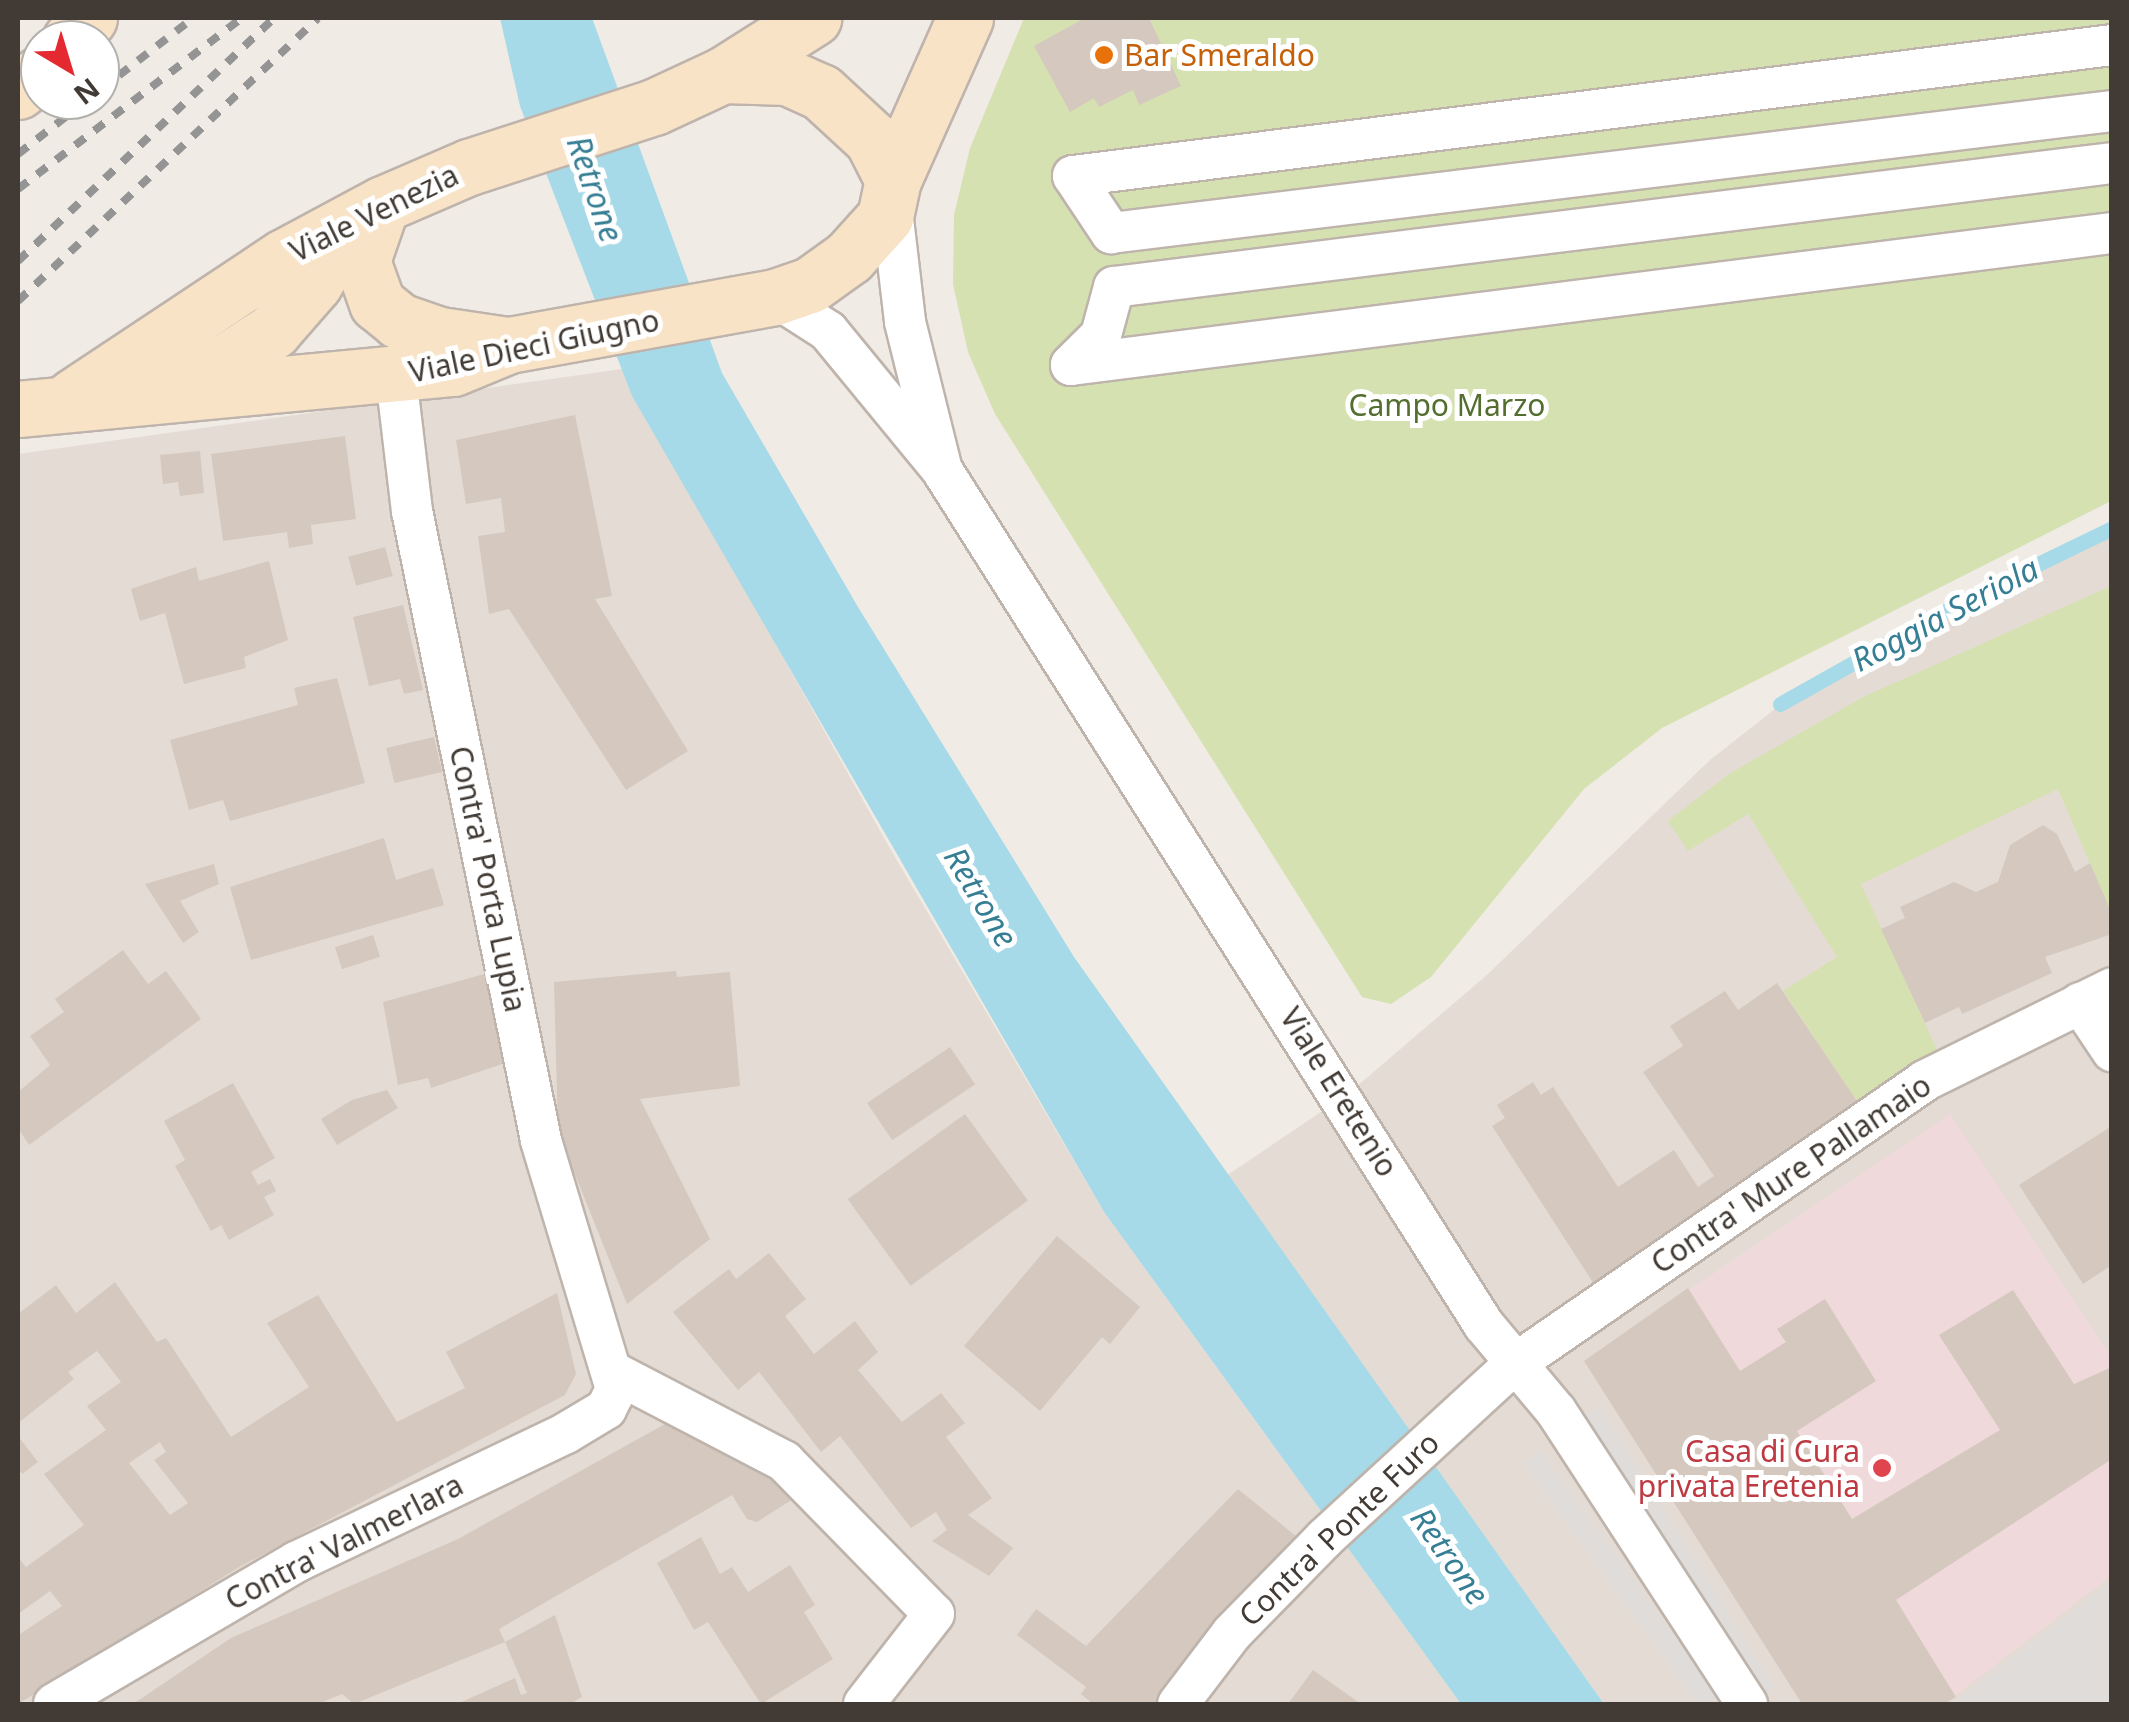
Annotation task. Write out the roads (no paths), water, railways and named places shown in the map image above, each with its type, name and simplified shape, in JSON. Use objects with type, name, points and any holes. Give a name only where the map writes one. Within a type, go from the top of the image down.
[{"type":"main road","name":"Viale Venezia","points":[[31,408],[284,257],[364,216],[468,167],[654,106],[724,75],[813,18]]},
{"type":"main road","points":[[892,191],[964,18]]},
{"type":"main road","points":[[724,75],[786,76],[821,92],[872,140],[892,191]]},
{"type":"main road","name":"Viale Dieci Giugno","points":[[31,408],[138,393],[193,397],[453,368],[509,345],[754,301],[810,285],[849,257],[892,191]]},
{"type":"main road","points":[[364,216],[362,261],[377,303],[399,321],[440,336],[509,345]]},
{"type":"main road","name":"Viale Dieci Giugno","points":[[138,393],[228,360],[274,331],[364,216]]},
{"type":"street","points":[[2112,44],[1073,176],[1111,233],[2112,111]]},
{"type":"street","points":[[2112,163],[1114,287],[1101,335],[1070,365],[2112,233]]},
{"type":"street","name":"Viale Eretenio","points":[[892,191],[904,322],[942,470]]},
{"type":"street","name":"Viale Eretenio","points":[[754,301],[828,330],[942,470],[1513,1364],[1556,1411],[1747,1704]]},
{"type":"street","name":"Contra' Porta Lupia","points":[[396,376],[412,511],[542,1140],[615,1373]]},
{"type":"street","name":"Contra' Mure Pallamaio","points":[[1513,1364],[1924,1081],[2096,996],[2112,1050]]},
{"type":"street","name":"Contra' Ponte Furo","points":[[1178,1704],[1232,1633],[1325,1538],[1513,1364]]},
{"type":"street","points":[[615,1373],[784,1460],[934,1614],[864,1704]]},
{"type":"street","name":"Contra' Valmerlara","points":[[54,1704],[296,1562],[566,1433],[606,1409],[616,1389],[615,1373]]},
{"type":"water","name":"Retrone","points":[[500,18],[592,18],[722,373],[858,607],[1074,957],[1604,1704],[1461,1704],[1104,1212],[632,396],[520,106]]},
{"type":"waterway","name":"Roggia Seriola","points":[[1780,704],[1966,599],[2112,528]]},
{"type":"railway","points":[[120,75],[193,18]]},
{"type":"railway","points":[[18,189],[242,18]]},
{"type":"railway","points":[[18,261],[274,18]]},
{"type":"railway","points":[[18,301],[318,18]]},
{"type":"railway","points":[[18,154],[61,120]]},
{"type":"place","name":"Bar Smeraldo","points":[[1104,55]]},
{"type":"place","name":"Casa di Cura privata Eretenia","points":[[1882,1468]]},
{"type":"park label","name":"Campo Marzo","points":[[1447,405]]}]
